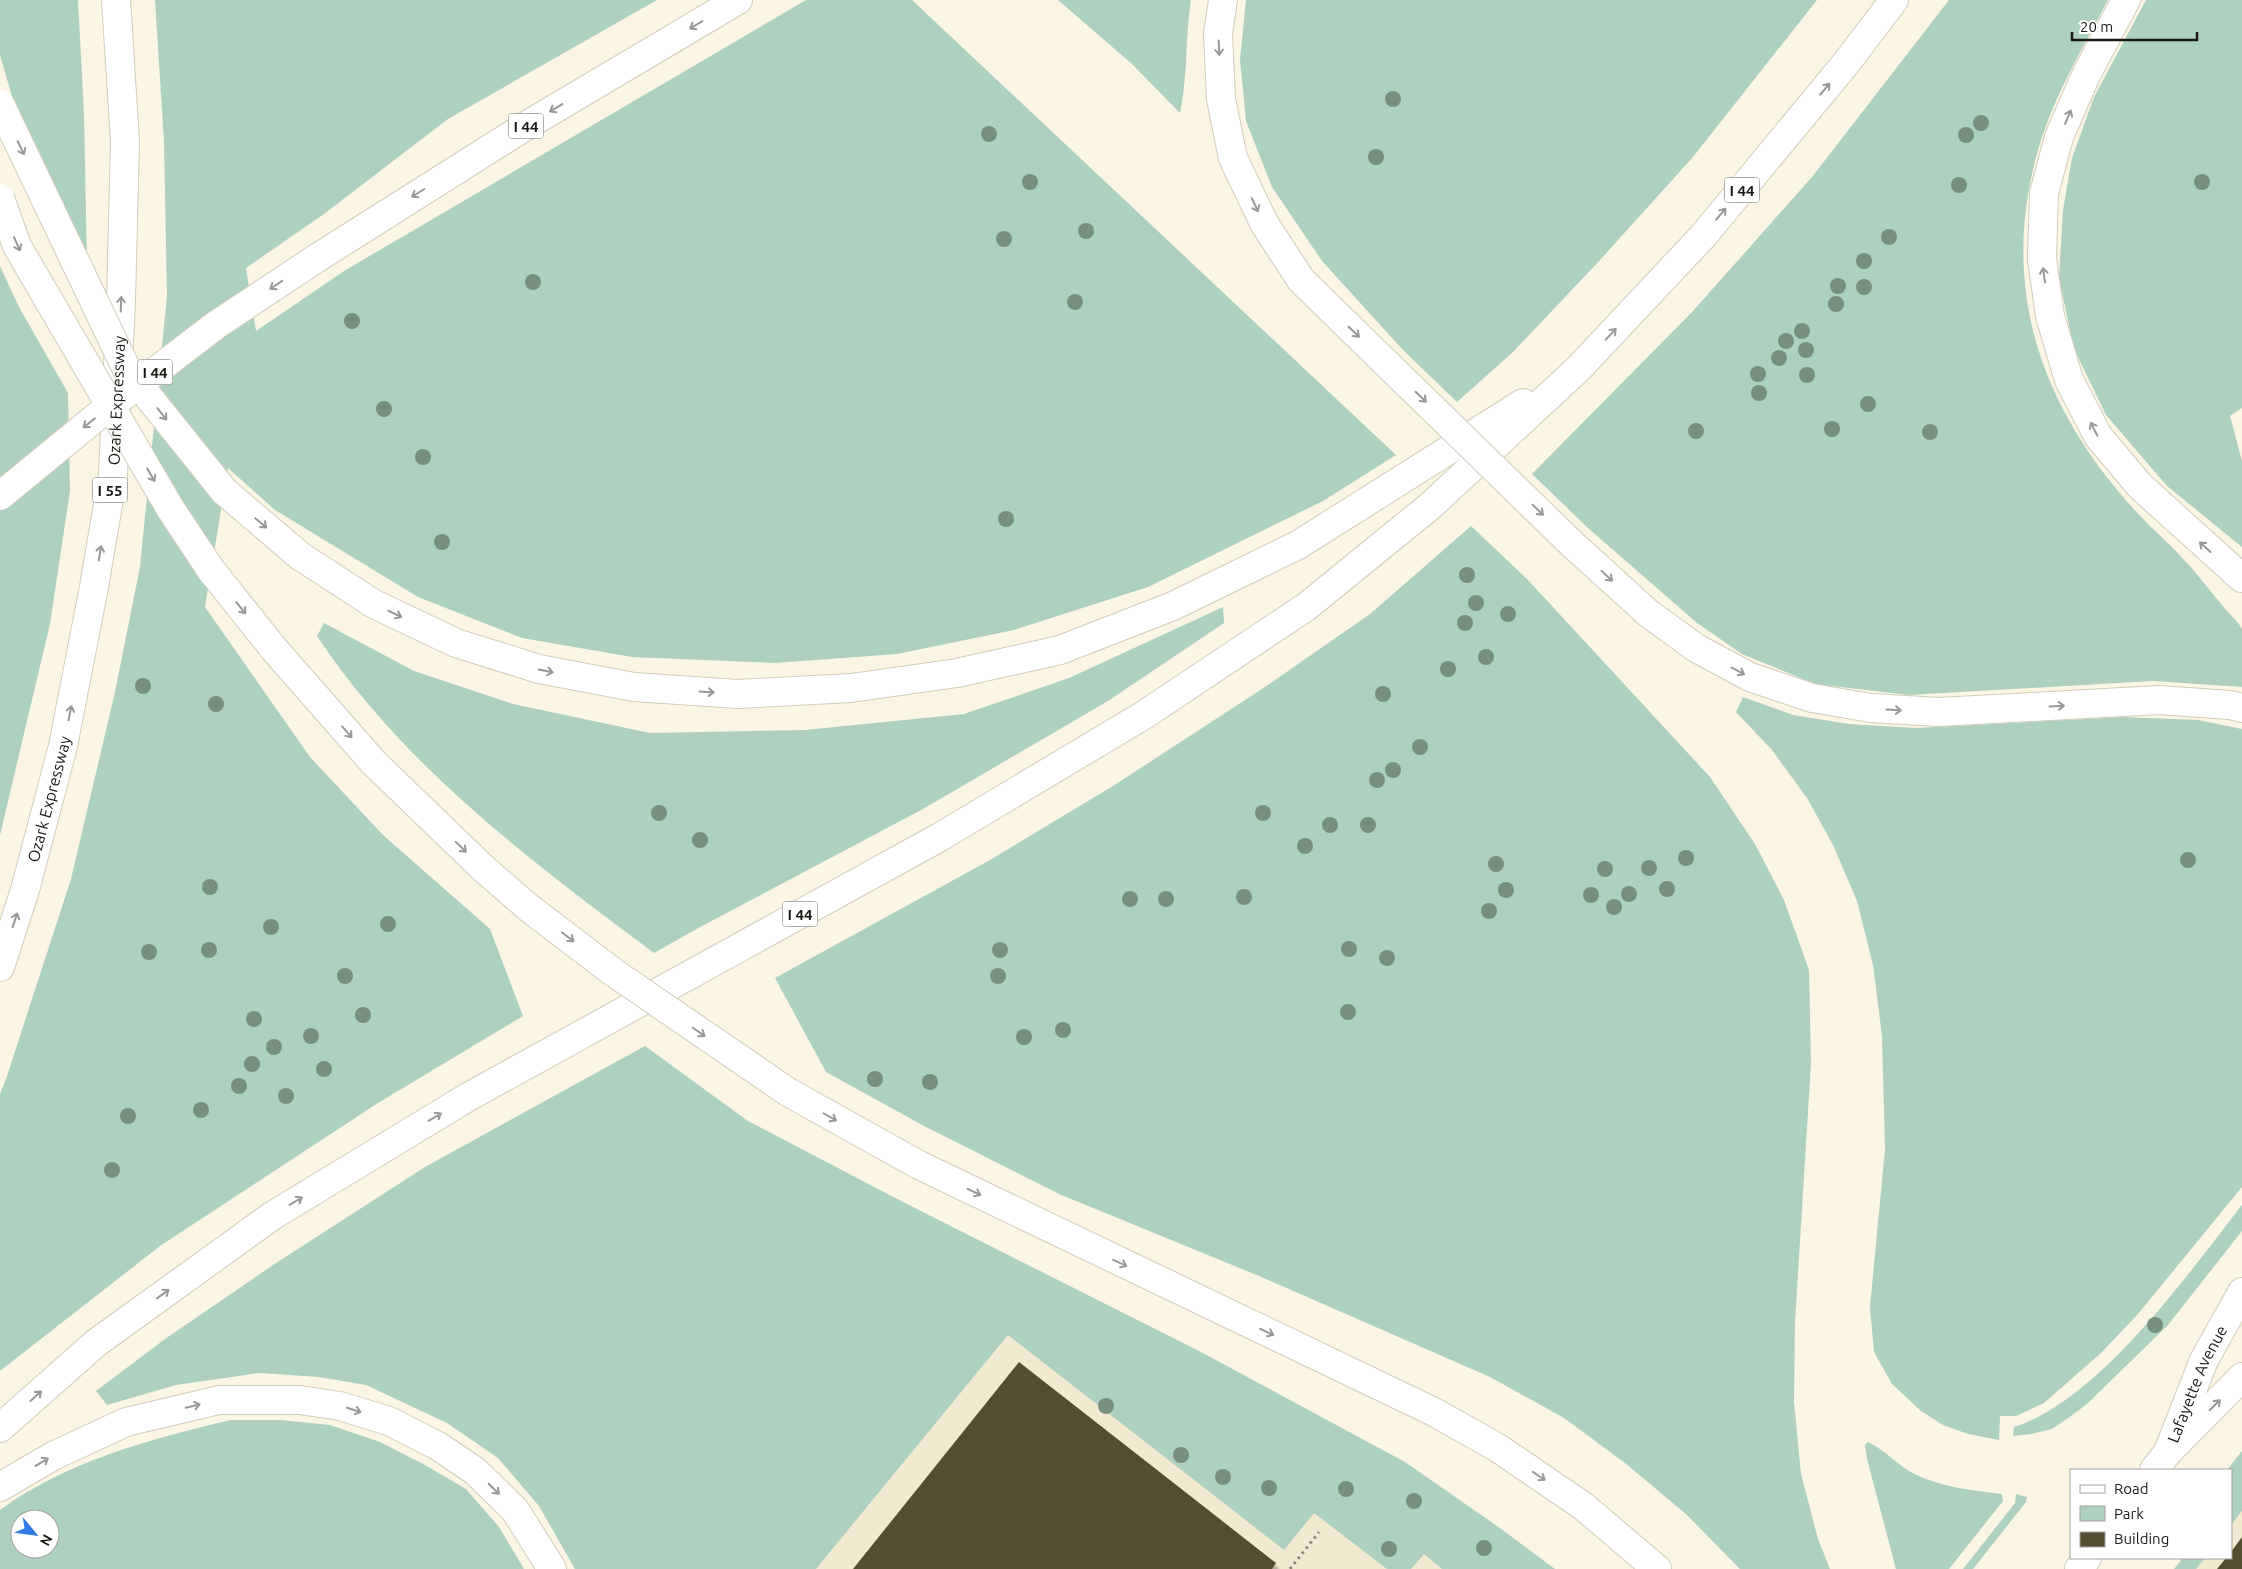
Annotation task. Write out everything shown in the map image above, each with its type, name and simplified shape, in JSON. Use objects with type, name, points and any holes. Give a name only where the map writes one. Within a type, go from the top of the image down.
[{"type":"main road","name":"Ozark Expressway","points":[[0,967],[25,890],[63,746],[94,587],[113,475],[121,300],[124,142],[116,0]]},
{"type":"main road","name":"I 44","points":[[0,496],[106,409],[216,326],[317,258],[529,124],[738,0]]},
{"type":"main road","points":[[1223,0],[1218,34],[1221,99],[1233,158],[1264,224],[1301,280],[1571,542],[1648,613],[1696,648],[1750,677],[1812,698],[1871,708],[1939,712],[2159,700],[2230,705],[2242,708]]},
{"type":"main road","name":"I 44","points":[[0,1428],[96,1343],[272,1216],[468,1097],[940,837],[1144,715],[1306,607],[1429,508],[1578,369],[1703,236],[1847,62],[1894,0]]},
{"type":"main road","points":[[2126,0],[2082,84],[2060,137],[2044,193],[2042,259],[2050,316],[2069,380],[2098,436],[2140,486],[2242,578]]},
{"type":"main road","points":[[0,104],[127,370],[224,491],[300,556],[366,599],[465,646],[539,669],[634,687],[738,694],[851,688],[957,673],[1060,650],[1173,606],[1298,545],[1578,369]]},
{"type":"main road","points":[[0,198],[17,246],[170,508],[211,570],[274,649],[374,763],[484,869],[529,908],[613,972],[788,1092],[918,1165],[1434,1412],[1498,1448],[1582,1506],[1657,1569]]},
{"type":"main road","name":"Lafayette Avenue","points":[[2161,1461],[2204,1360],[2242,1292]]},
{"type":"main road","name":"Lafayette Avenue","points":[[2161,1461],[2242,1377]]},
{"type":"main road","points":[[0,1487],[52,1456],[126,1422],[219,1400],[300,1400],[340,1406],[389,1421],[438,1446],[475,1471],[515,1510],[552,1569]]},
{"type":"path","points":[[1290,1569],[1319,1532]]},
{"type":"shaded area","points":[[1008,1335],[1424,1554],[1442,1569],[816,1569]]},
{"type":"shaded area","points":[[2242,1483],[2242,1569],[2174,1569],[2182,1559],[2232,1559],[2232,1496]]},
{"type":"green space","points":[[0,0],[78,0],[84,114],[87,263],[16,110],[0,55]]},
{"type":"green space","points":[[155,0],[657,0],[448,119],[324,214],[246,268],[256,331],[344,271],[806,0],[912,0],[1396,455],[1323,501],[1148,587],[1014,630],[897,654],[775,663],[632,657],[522,638],[418,597],[275,510],[228,468],[205,607],[310,757],[383,835],[490,929],[523,1016],[378,1103],[160,1246],[0,1371],[0,1094],[71,879],[115,692],[140,567],[167,296],[164,142]]},
{"type":"green space","points":[[1058,0],[1191,0],[1183,99],[1180,113],[1132,64]]},
{"type":"green space","points":[[1246,0],[1817,0],[1693,157],[1601,259],[1513,352],[1457,402],[1403,350],[1322,261],[1272,187],[1246,121],[1240,59]]},
{"type":"green space","points":[[1949,0],[2108,0],[2064,84],[2042,137],[2028,192],[2023,245],[2026,297],[2037,346],[2055,393],[2080,439],[2111,482],[2148,524],[2189,565],[2242,629],[2242,687],[2153,681],[1909,695],[1815,684],[1742,654],[1697,623],[1588,528],[1532,474],[1693,311],[1812,177]]},
{"type":"green space","points":[[2146,0],[2242,0],[2242,408],[2230,416],[2242,461],[2242,547],[2167,486],[2106,415],[2074,349],[2059,278],[2063,210],[2072,158],[2094,97]]},
{"type":"green space","points":[[0,266],[19,307],[68,393],[70,491],[50,624],[0,835]]},
{"type":"green space","points":[[1471,526],[1528,580],[1710,777],[1755,844],[1784,900],[1809,970],[1811,1063],[1795,1322],[1794,1402],[1801,1474],[1818,1539],[1830,1569],[1740,1569],[1687,1515],[1625,1463],[1564,1418],[1490,1377],[1259,1276],[1059,1194],[924,1126],[826,1072],[775,978],[990,860],[1113,786],[1265,687],[1370,614]]},
{"type":"green space","points":[[1223,607],[1224,623],[1108,701],[923,809],[654,953],[516,847],[429,769],[351,683],[317,636],[324,623],[414,671],[513,704],[650,733],[805,730],[964,714],[1069,678]]},
{"type":"green space","points":[[1743,697],[1793,715],[1849,724],[1916,728],[2123,717],[2198,720],[2242,729],[2242,1187],[2138,1314],[2101,1353],[2044,1403],[2016,1416],[2000,1416],[1999,1440],[1968,1434],[1943,1425],[1921,1411],[1892,1384],[1874,1352],[1870,1307],[1885,1149],[1882,1036],[1873,965],[1857,901],[1833,845],[1807,798],[1772,750],[1736,712]]},
{"type":"green space","points":[[645,1046],[748,1121],[905,1203],[1201,1352],[1405,1462],[1555,1569],[1442,1569],[1424,1554],[1411,1569],[1387,1569],[1314,1513],[1284,1550],[1008,1335],[816,1569],[575,1569],[539,1506],[498,1458],[447,1423],[366,1385],[319,1377],[260,1373],[176,1385],[107,1405],[96,1391],[165,1339],[273,1265],[425,1167]]},
{"type":"green space","points":[[2242,1205],[2242,1231],[2168,1325],[2087,1404],[2071,1416],[2052,1429],[2013,1436],[2014,1427],[2046,1413],[2078,1391],[2140,1332],[2196,1265]]},
{"type":"green space","points":[[231,1420],[280,1420],[330,1425],[380,1442],[466,1489],[499,1527],[524,1569],[0,1569],[0,1510],[53,1478],[81,1465],[170,1435]]},
{"type":"green space","points":[[1868,1442],[1909,1471],[1931,1481],[1954,1487],[2002,1494],[2003,1501],[1949,1569],[1896,1569],[1867,1459],[1865,1445]]},
{"type":"green space","points":[[2242,1451],[2242,1511],[2232,1524],[2232,1469],[2228,1469]]},
{"type":"green space","points":[[2016,1494],[2027,1497],[2026,1502],[1973,1569],[1963,1569],[2015,1503]]},
{"type":"green space","points":[[2182,1559],[2204,1559],[2196,1569],[2174,1569]]},
{"type":"building","points":[[1019,1362],[1276,1563],[1272,1569],[853,1569]]},
{"type":"building","points":[[2242,1537],[2242,1569],[2217,1569],[2225,1559],[2232,1559],[2232,1551]]}]
